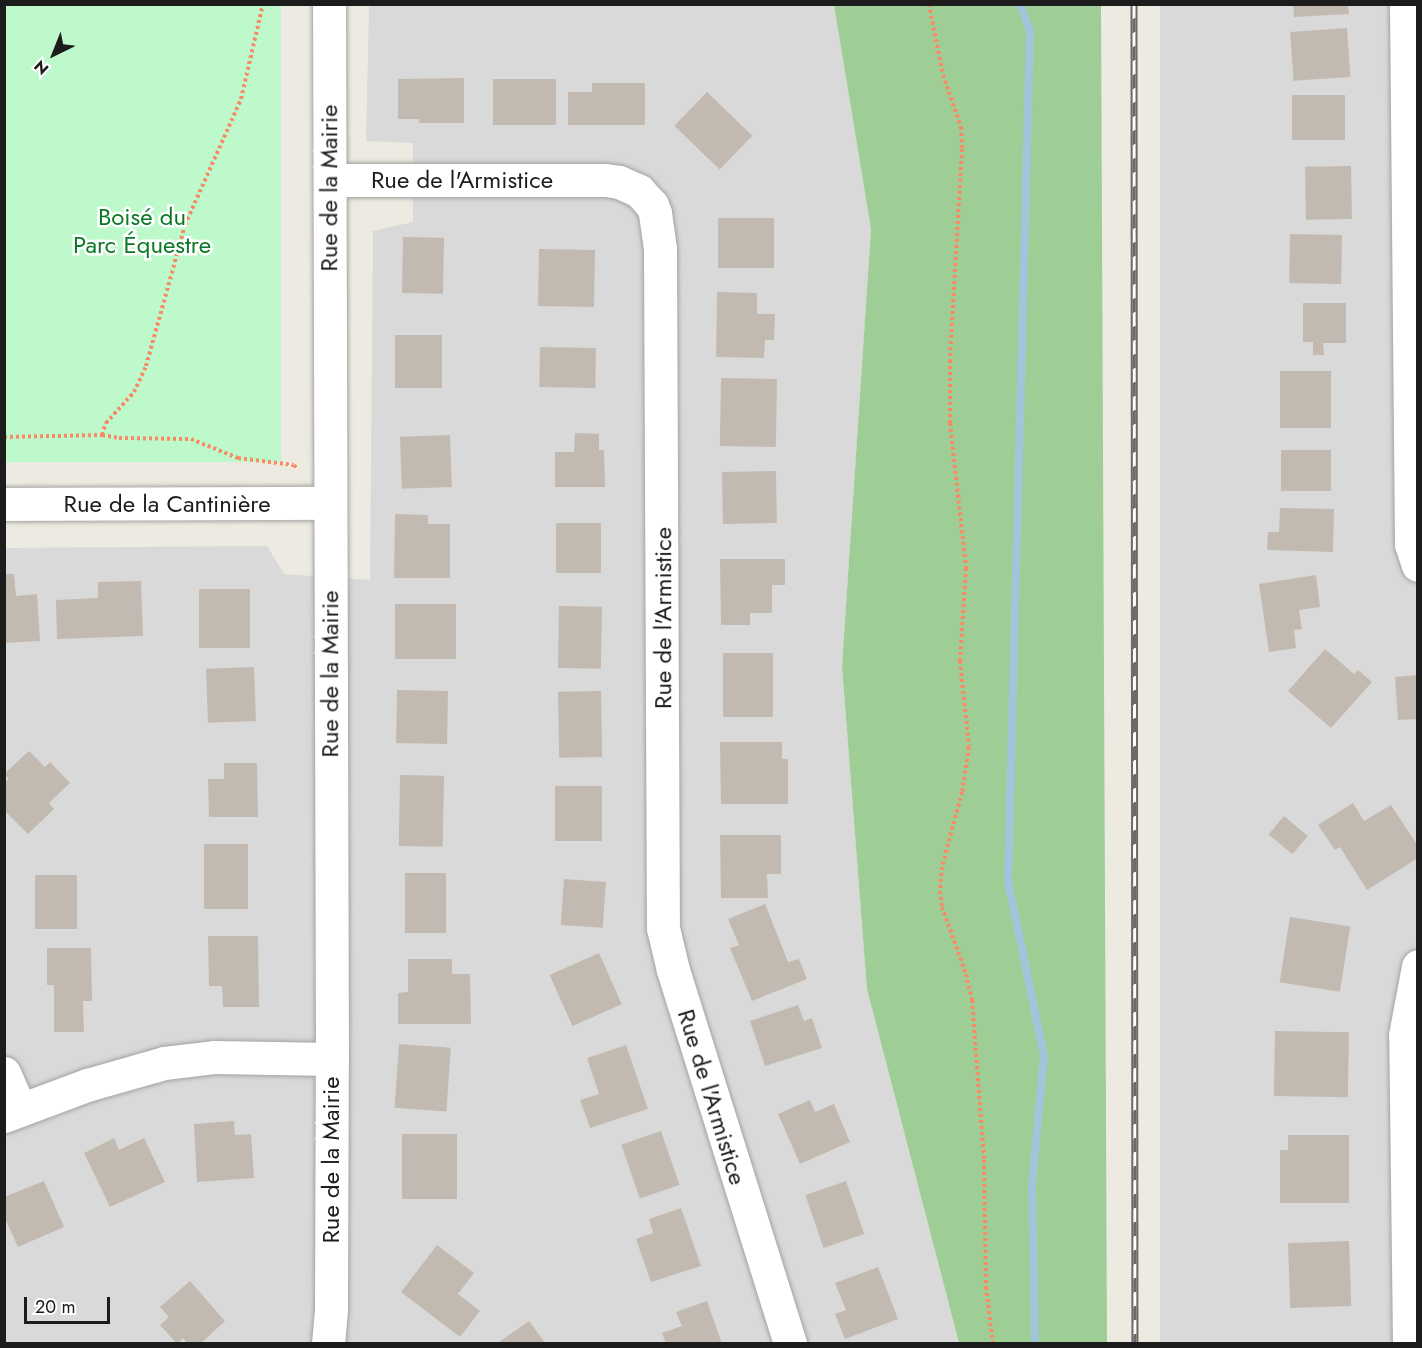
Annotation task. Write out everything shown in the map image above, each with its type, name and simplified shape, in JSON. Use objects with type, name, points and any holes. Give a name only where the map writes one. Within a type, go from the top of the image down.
[{"type":"street","name":"Rue de la Mairie","points":[[328,1344],[331,1296],[332,1059],[329,4]]},
{"type":"street","points":[[1406,4],[1411,543],[1418,565]]},
{"type":"street","name":"Rue de l'Armistice","points":[[330,180],[605,180],[619,182],[639,191],[652,205],[659,233],[661,274],[663,928],[673,970],[790,1344]]},
{"type":"street","name":"Rue de la Cantinière","points":[[4,504],[330,503]]},
{"type":"street","points":[[1409,1344],[1405,1035],[1418,966]]},
{"type":"street","points":[[4,1073],[12,1113],[120,1075],[172,1061],[213,1057],[332,1059]]},
{"type":"path","points":[[102,435],[106,423],[134,392],[146,366],[185,225],[241,99],[263,4]]},
{"type":"path","points":[[929,4],[939,60],[959,119],[962,142],[950,360],[950,415],[966,575],[960,661],[969,747],[962,792],[942,867],[941,900],[972,1000],[985,1168],[986,1287],[993,1344]]},
{"type":"path","name":"Rue de la Cantinière","points":[[4,437],[102,435],[119,438],[190,438],[238,458],[294,465]]},
{"type":"shaded area","points":[[369,5],[834,5],[871,229],[842,666],[867,989],[959,1343],[5,1343],[4,548],[267,546],[284,574],[370,580],[373,231],[413,222],[413,143],[366,141]]},
{"type":"shaded area","points":[[1160,5],[1417,5],[1417,1343],[1160,1343]]},
{"type":"green space","name":"Boisé du Parc Équestre","points":[[4,5],[281,5],[281,462],[4,462]]},
{"type":"green space","points":[[834,5],[1101,5],[1107,1343],[959,1343],[867,989],[842,666],[871,229]]},
{"type":"building","points":[[1293,4],[1348,4],[1349,14],[1294,17]]},
{"type":"building","points":[[1347,28],[1350,77],[1294,81],[1290,32]]},
{"type":"building","points":[[464,78],[464,123],[419,123],[419,119],[398,119],[398,79]]},
{"type":"building","points":[[493,79],[556,79],[556,125],[493,125]]},
{"type":"building","points":[[592,83],[645,83],[645,125],[568,125],[568,92],[592,92]]},
{"type":"building","points":[[707,92],[752,136],[720,170],[674,126]]},
{"type":"building","points":[[1292,95],[1345,95],[1345,140],[1292,140]]},
{"type":"building","points":[[1351,166],[1352,219],[1306,220],[1305,167]]},
{"type":"building","points":[[718,218],[774,218],[774,268],[718,268]]},
{"type":"building","points":[[1290,234],[1342,235],[1341,284],[1289,283]]},
{"type":"building","points":[[403,237],[444,238],[443,294],[402,293]]},
{"type":"building","points":[[539,249],[595,250],[594,307],[538,306]]},
{"type":"building","points":[[717,292],[757,293],[757,314],[775,314],[774,340],[765,340],[764,358],[716,357]]},
{"type":"building","points":[[1303,303],[1346,303],[1346,343],[1323,343],[1324,355],[1313,355],[1313,342],[1303,342]]},
{"type":"building","points":[[395,335],[442,335],[442,388],[395,388]]},
{"type":"building","points":[[540,347],[596,348],[595,388],[539,387]]},
{"type":"building","points":[[1280,371],[1331,371],[1331,428],[1280,428]]},
{"type":"building","points":[[721,378],[777,379],[776,447],[720,446]]},
{"type":"building","points":[[575,433],[599,434],[599,450],[604,450],[605,487],[555,487],[555,452],[574,452]]},
{"type":"building","points":[[450,435],[452,487],[402,489],[400,437]]},
{"type":"building","points":[[1281,450],[1331,450],[1331,491],[1281,491]]},
{"type":"building","points":[[776,471],[777,523],[723,524],[722,472]]},
{"type":"building","points":[[1280,508],[1334,509],[1333,552],[1267,550],[1268,532],[1279,532]]},
{"type":"building","points":[[395,514],[428,515],[428,524],[450,524],[450,578],[394,578]]},
{"type":"building","points":[[556,523],[601,523],[601,573],[556,573]]},
{"type":"building","points":[[720,559],[785,559],[785,585],[772,585],[772,613],[750,613],[750,625],[721,625]]},
{"type":"building","points":[[4,574],[14,574],[16,596],[37,594],[40,641],[4,643]]},
{"type":"building","points":[[1316,575],[1320,607],[1299,610],[1302,629],[1294,630],[1296,648],[1269,652],[1259,584]]},
{"type":"building","points":[[141,581],[143,636],[57,639],[56,600],[98,598],[98,582]]},
{"type":"building","points":[[199,589],[250,589],[250,648],[199,648]]},
{"type":"building","points":[[395,604],[456,604],[456,659],[395,659]]},
{"type":"building","points":[[559,606],[602,607],[601,669],[558,668]]},
{"type":"building","points":[[1325,649],[1354,674],[1358,670],[1372,682],[1331,728],[1288,691]]},
{"type":"building","points":[[723,653],[773,653],[773,717],[723,717]]},
{"type":"building","points":[[254,667],[256,721],[208,723],[206,669]]},
{"type":"building","points":[[1418,675],[1418,719],[1398,720],[1395,677]]},
{"type":"building","points":[[397,690],[448,691],[447,744],[396,743]]},
{"type":"building","points":[[601,691],[602,757],[559,758],[558,692]]},
{"type":"building","points":[[720,742],[782,742],[782,759],[788,759],[788,804],[721,804]]},
{"type":"building","points":[[29,751],[45,767],[50,762],[70,783],[49,803],[54,809],[28,834],[4,810],[4,783],[9,779],[4,774]]},
{"type":"building","points":[[224,763],[257,763],[258,817],[209,817],[208,779],[224,779]]},
{"type":"building","points":[[400,775],[444,776],[443,847],[399,846]]},
{"type":"building","points":[[555,786],[602,786],[602,841],[555,841]]},
{"type":"building","points":[[1353,803],[1364,821],[1391,805],[1418,846],[1418,858],[1367,890],[1340,847],[1335,850],[1318,825]]},
{"type":"building","points":[[1284,816],[1308,836],[1292,854],[1269,834]]},
{"type":"building","points":[[720,835],[781,835],[781,874],[767,874],[768,898],[721,898]]},
{"type":"building","points":[[204,844],[248,844],[248,909],[204,909]]},
{"type":"building","points":[[405,873],[446,873],[446,933],[405,933]]},
{"type":"building","points":[[35,875],[77,875],[77,929],[35,929]]},
{"type":"building","points":[[564,879],[606,882],[603,928],[561,925]]},
{"type":"building","points":[[765,904],[788,962],[799,959],[807,979],[752,1001],[730,948],[739,945],[728,919]]},
{"type":"building","points":[[1290,917],[1350,927],[1340,992],[1280,982]]},
{"type":"building","points":[[208,936],[258,936],[259,1007],[223,1007],[222,986],[209,986]]},
{"type":"building","points":[[47,948],[91,948],[92,1001],[83,1001],[84,1032],[54,1032],[54,985],[47,985]]},
{"type":"building","points":[[599,953],[622,1004],[572,1026],[550,975]]},
{"type":"building","points":[[408,959],[452,959],[452,974],[470,974],[471,1024],[398,1024],[398,993],[408,992]]},
{"type":"building","points":[[798,1005],[804,1021],[812,1018],[822,1048],[765,1066],[750,1021]]},
{"type":"building","points":[[1275,1031],[1349,1032],[1348,1097],[1274,1096]]},
{"type":"building","points":[[399,1044],[451,1048],[446,1111],[395,1108]]},
{"type":"building","points":[[626,1045],[648,1109],[590,1128],[580,1100],[599,1094],[587,1058]]},
{"type":"building","points":[[810,1100],[815,1112],[834,1104],[850,1142],[800,1164],[778,1114]]},
{"type":"building","points":[[234,1121],[235,1135],[251,1134],[254,1178],[197,1182],[194,1124]]},
{"type":"building","points":[[661,1131],[680,1185],[640,1199],[621,1145]]},
{"type":"building","points":[[402,1134],[457,1134],[457,1199],[402,1199]]},
{"type":"building","points":[[1288,1135],[1349,1135],[1349,1203],[1280,1203],[1280,1150],[1288,1150]]},
{"type":"building","points":[[114,1138],[119,1150],[144,1138],[165,1182],[110,1207],[84,1153]]},
{"type":"building","points":[[44,1181],[64,1227],[18,1247],[4,1216],[4,1197]]},
{"type":"building","points":[[846,1181],[864,1234],[824,1248],[805,1195]]},
{"type":"building","points":[[681,1208],[701,1266],[651,1282],[636,1239],[653,1233],[649,1219]]},
{"type":"building","points":[[1349,1241],[1351,1306],[1290,1308],[1288,1243]]},
{"type":"building","points":[[437,1245],[474,1273],[458,1294],[480,1311],[460,1337],[401,1292]]},
{"type":"building","points":[[878,1267],[898,1319],[845,1339],[835,1314],[846,1310],[835,1283]]},
{"type":"building","points":[[190,1281],[225,1321],[200,1344],[188,1344],[183,1338],[177,1344],[160,1325],[169,1317],[160,1307]]},
{"type":"building","points":[[707,1301],[722,1344],[666,1344],[662,1333],[682,1326],[676,1312]]},
{"type":"building","points":[[529,1321],[546,1344],[496,1344]]},
{"type":"waterway","points":[[1020,4],[1030,31],[1008,881],[1044,1056],[1032,1185],[1035,1344]]},
{"type":"railway","points":[[1134,4],[1135,1344]]}]
